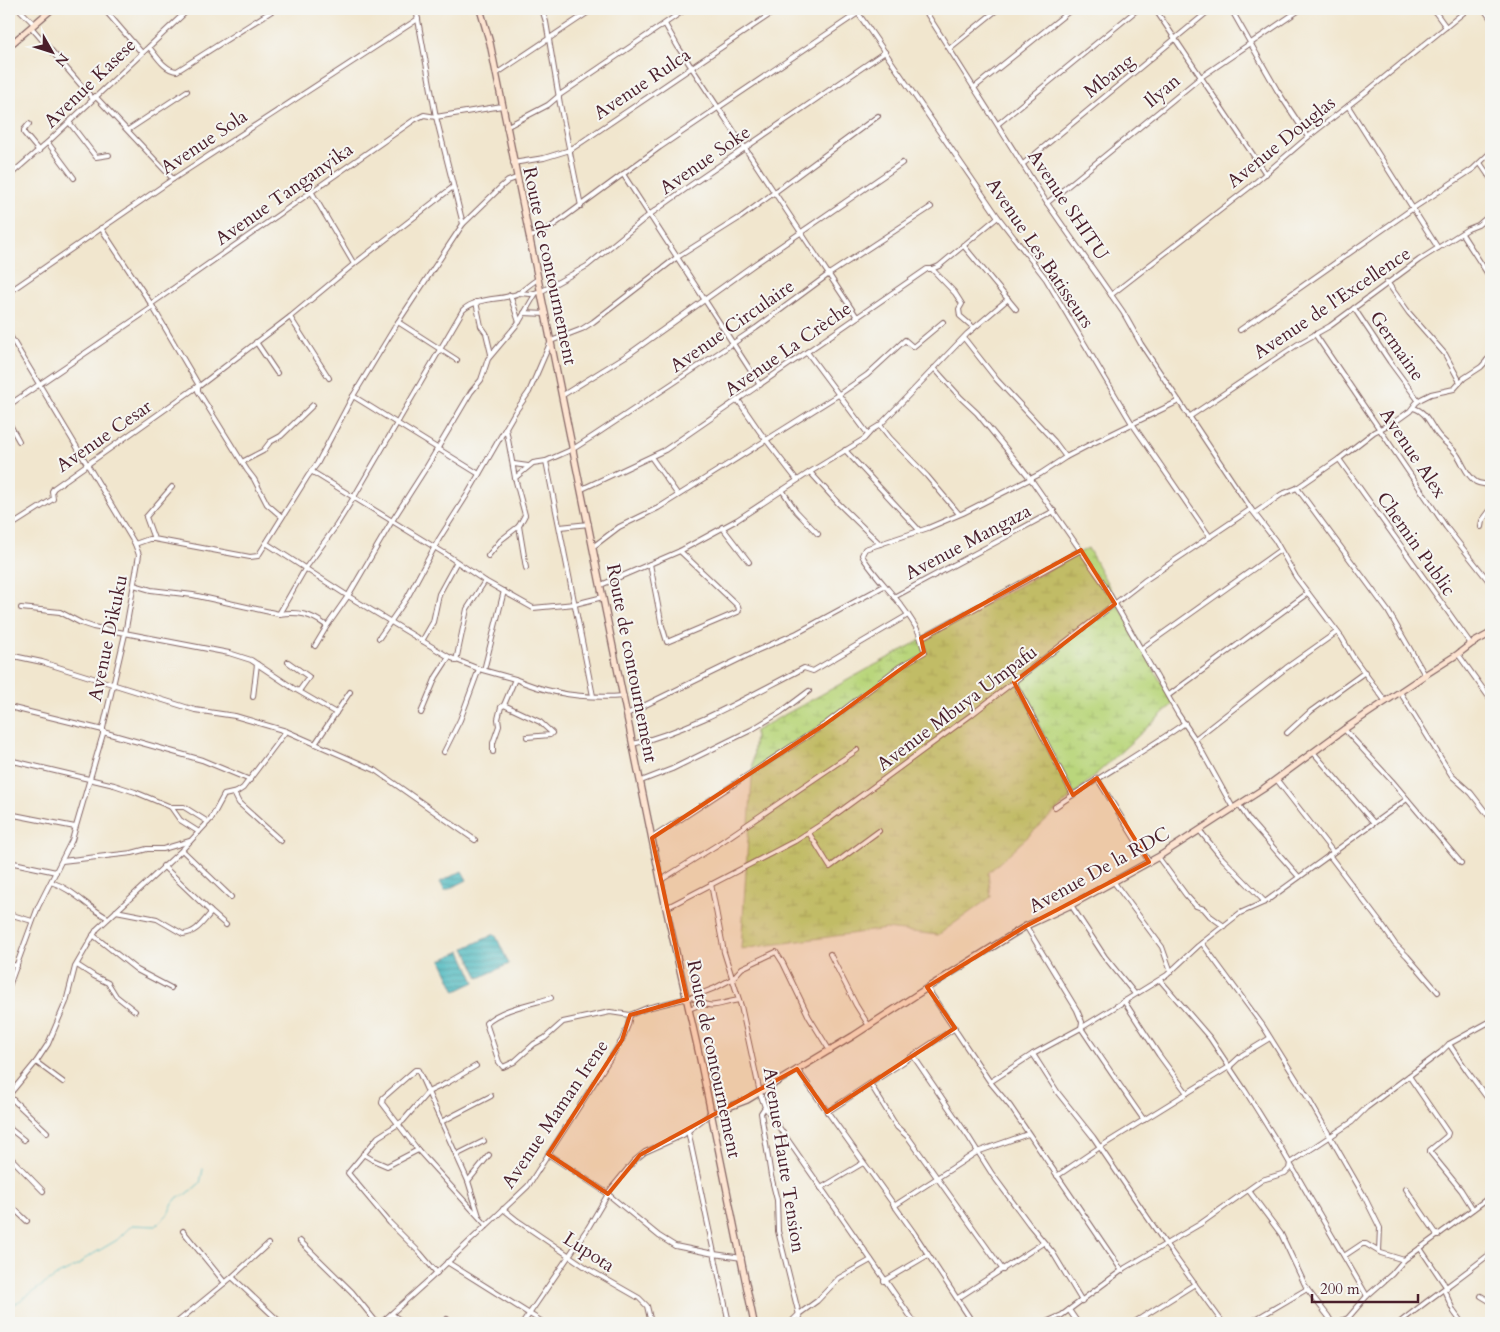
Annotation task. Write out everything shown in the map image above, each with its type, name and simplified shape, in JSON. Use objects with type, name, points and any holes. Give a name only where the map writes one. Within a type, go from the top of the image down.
[{"type":"street","points":[[19,9],[94,98],[128,130],[173,179]]},
{"type":"street","points":[[9,46],[52,9]]},
{"type":"street","points":[[104,9],[142,53]]},
{"type":"street","name":"Avenue Kasese","points":[[9,176],[39,151],[189,9]]},
{"type":"street","points":[[148,46],[168,68],[177,72],[275,9]]},
{"type":"street","points":[[416,9],[436,117],[463,224]]},
{"type":"street","name":"Route de contournement","points":[[480,9],[496,74],[538,279],[539,292],[552,341],[666,908],[689,998],[689,1009],[754,1323]]},
{"type":"street","points":[[542,9],[581,206]]},
{"type":"street","points":[[496,74],[592,9]]},
{"type":"street","points":[[506,127],[548,105],[686,9]]},
{"type":"street","name":"Avenue Rulca","points":[[514,163],[544,158],[570,150],[778,9]]},
{"type":"street","name":"Avenue SHITU","points":[[925,9],[1047,203],[1111,295],[1189,417],[1215,452],[1296,577],[1386,702]]},
{"type":"street","points":[[950,48],[998,9]]},
{"type":"street","points":[[975,87],[1072,9]]},
{"type":"street","points":[[998,124],[1138,9]]},
{"type":"street","points":[[1155,9],[1266,174]]},
{"type":"street","name":"Mbang","points":[[1023,164],[1211,9]]},
{"type":"street","points":[[1231,9],[1277,90],[1308,136]]},
{"type":"street","name":"Ilyan","points":[[1047,203],[1201,77],[1301,9]]},
{"type":"street","points":[[1434,9],[1446,27]]},
{"type":"street","name":"Avenue Douglas","points":[[1111,295],[1266,174],[1308,136],[1325,125],[1468,9]]},
{"type":"street","points":[[1484,9],[1491,19]]},
{"type":"street","name":"Avenue Les Batisseurs","points":[[719,107],[858,13],[998,216],[1046,280],[1132,424],[1210,537]]},
{"type":"street","name":"Avenue Sola","points":[[9,292],[173,179],[418,19]]},
{"type":"street","points":[[665,24],[857,317]]},
{"type":"street","name":"Avenue Soke","points":[[539,292],[595,260],[649,215],[885,52]]},
{"type":"street","points":[[128,130],[187,91]]},
{"type":"street","name":"Avenue Tanganyika","points":[[9,405],[414,120],[424,115],[436,117],[502,106]]},
{"type":"street","points":[[1348,106],[1438,248]]},
{"type":"street","points":[[529,238],[544,232],[660,147],[719,107]]},
{"type":"street","points":[[379,638],[406,598],[537,377],[552,341],[582,329],[593,322],[676,258],[741,217],[878,116]]},
{"type":"street","points":[[69,122],[96,157],[109,154]]},
{"type":"street","points":[[29,124],[24,132],[39,151]]},
{"type":"street","points":[[48,142],[74,178]]},
{"type":"street","points":[[1240,330],[1480,163],[1491,152]]},
{"type":"street","points":[[562,395],[634,351],[704,300],[902,163]]},
{"type":"street","points":[[1480,163],[1491,179]]},
{"type":"street","points":[[623,174],[760,385]]},
{"type":"street","points":[[135,544],[154,539],[250,557],[258,556],[317,464],[353,396],[398,322],[463,224],[502,186],[516,178]]},
{"type":"street","name":"Avenue Cesar","points":[[9,527],[53,499],[52,491],[54,488],[198,387],[290,317],[354,264],[453,187]]},
{"type":"street","points":[[311,191],[354,264]]},
{"type":"street","name":"Avenue Circulaire","points":[[528,466],[538,461],[546,461],[573,449],[756,328],[829,274],[930,207]]},
{"type":"street","name":"Avenue de l'Excellence","points":[[1189,417],[1298,344],[1330,326],[1387,282],[1468,229],[1478,225],[1491,214]]},
{"type":"street","name":"Avenue La Crèche","points":[[582,489],[665,450],[927,268],[932,269],[998,216]]},
{"type":"street","points":[[101,228],[152,306],[198,384],[198,391],[254,478],[267,504],[282,517]]},
{"type":"street","points":[[1462,234],[1491,279]]},
{"type":"street","points":[[964,244],[1016,309]]},
{"type":"street","points":[[932,269],[955,293],[962,304],[959,309],[960,316],[974,328]]},
{"type":"street","points":[[518,293],[538,279]]},
{"type":"street","points":[[1387,282],[1409,313],[1445,354],[1460,382]]},
{"type":"street","points":[[279,614],[305,569],[354,497],[463,310],[476,302],[518,293],[539,292]]},
{"type":"street","points":[[315,646],[348,596],[471,392],[481,380],[491,354],[519,322],[539,292]]},
{"type":"street","points":[[510,295],[519,322]]},
{"type":"street","points":[[601,585],[680,551],[759,507],[797,480],[864,439],[880,425],[974,328],[1008,299]]},
{"type":"street","points":[[476,302],[481,326],[486,333],[491,354]]},
{"type":"street","name":"Germaine","points":[[1354,308],[1418,400]]},
{"type":"street","points":[[524,314],[546,314]]},
{"type":"street","points":[[290,317],[329,378]]},
{"type":"street","points":[[398,322],[457,360]]},
{"type":"street","points":[[594,546],[618,527],[658,508],[840,394],[867,375],[905,340],[912,347],[943,322]]},
{"type":"street","name":"Avenue Dikuku","points":[[9,334],[135,544],[139,555],[125,634],[103,731],[72,840],[32,921],[9,986]]},
{"type":"street","name":"Avenue Alex","points":[[1315,334],[1446,528],[1491,584]]},
{"type":"street","points":[[964,338],[997,380],[1054,441],[1066,457]]},
{"type":"street","points":[[256,342],[277,373]]},
{"type":"street","points":[[808,352],[868,434]]},
{"type":"street","points":[[1255,513],[1282,494],[1297,488],[1374,432],[1396,421],[1413,408],[1418,400],[1431,394],[1451,390],[1481,367],[1491,356]]},
{"type":"street","points":[[1487,360],[1491,366]]},
{"type":"street","points":[[934,368],[993,432],[1054,511],[1102,581],[1168,695],[1236,806],[1300,877]]},
{"type":"street","points":[[353,396],[479,474]]},
{"type":"street","points":[[738,400],[797,480]]},
{"type":"street","points":[[652,838],[824,725],[899,667],[915,656],[925,652],[921,638],[908,615],[862,555],[866,549],[959,514],[1030,478],[1066,457],[1179,401]]},
{"type":"street","points":[[242,462],[265,449],[271,442],[281,436],[313,404]]},
{"type":"street","points":[[1413,408],[1419,410],[1428,419],[1437,434],[1451,447],[1459,458],[1466,472],[1479,483],[1491,486]]},
{"type":"street","points":[[9,423],[20,441]]},
{"type":"street","points":[[880,425],[959,514]]},
{"type":"street","points":[[488,556],[501,540],[519,526],[525,515],[515,478],[506,428]]},
{"type":"street","points":[[846,450],[919,530]]},
{"type":"street","points":[[651,457],[678,495]]},
{"type":"street","name":"Chemin Public","points":[[1339,459],[1471,644]]},
{"type":"street","points":[[546,461],[593,696]]},
{"type":"street","points":[[514,464],[528,466]]},
{"type":"street","points":[[515,478],[528,466]]},
{"type":"street","points":[[311,471],[485,581],[536,609],[575,604],[603,597]]},
{"type":"street","points":[[810,472],[838,504],[880,544]]},
{"type":"street","points":[[154,539],[146,517],[172,486]]},
{"type":"street","points":[[1297,488],[1388,611],[1425,675]]},
{"type":"street","points":[[782,490],[796,511],[818,534]]},
{"type":"street","name":"Avenue Mbuya Umpafu","points":[[666,908],[810,833],[919,755],[1144,580],[1251,509]]},
{"type":"street","points":[[1481,527],[1482,521],[1491,509]]},
{"type":"street","name":"Avenue Mangaza","points":[[894,597],[1054,511]]},
{"type":"street","points":[[560,527],[589,524]]},
{"type":"street","points":[[519,526],[526,568]]},
{"type":"street","points":[[722,527],[749,562]]},
{"type":"street","points":[[266,543],[348,596],[456,661],[544,690],[593,696],[624,696]]},
{"type":"street","points":[[921,638],[1081,550]]},
{"type":"street","points":[[1141,649],[1280,550]]},
{"type":"street","points":[[650,564],[667,642],[738,612],[738,606],[680,551]]},
{"type":"street","points":[[422,641],[433,622],[439,594],[456,563]]},
{"type":"street","points":[[456,661],[467,609],[485,581]]},
{"type":"street","points":[[134,585],[151,590],[193,595],[279,614],[292,612],[308,614],[327,626]]},
{"type":"street","points":[[627,714],[797,633],[884,586]]},
{"type":"street","points":[[484,670],[504,591]]},
{"type":"street","points":[[1168,695],[1308,593]]},
{"type":"street","points":[[21,608],[60,612],[87,626],[230,653],[246,658],[336,713]]},
{"type":"street","points":[[633,744],[655,738],[688,725],[805,667],[813,671],[908,615]]},
{"type":"street","points":[[1195,739],[1286,668],[1336,632]]},
{"type":"street","name":"Avenue De la RDC","points":[[710,1114],[747,1100],[869,1026],[1026,926],[1071,906],[1158,857],[1277,780],[1344,730],[1471,644],[1491,633]]},
{"type":"street","points":[[1458,654],[1491,700]]},
{"type":"street","points":[[9,655],[36,660],[195,710],[235,716],[286,732],[375,770],[475,840]]},
{"type":"street","points":[[421,713],[436,677],[449,657]]},
{"type":"street","points":[[288,662],[309,677],[299,691]]},
{"type":"street","points":[[253,697],[257,664]]},
{"type":"street","points":[[444,752],[460,720],[479,669]]},
{"type":"street","points":[[1287,733],[1311,711],[1365,672]]},
{"type":"street","points":[[493,752],[493,743],[499,726],[498,719],[515,680]]},
{"type":"street","points":[[1014,682],[1072,795]]},
{"type":"street","points":[[641,781],[672,769],[751,730],[781,712],[809,691]]},
{"type":"street","points":[[315,744],[350,692]]},
{"type":"street","points":[[1400,692],[1452,776],[1471,793],[1491,819]]},
{"type":"street","points":[[504,705],[540,722],[552,733],[550,735],[527,737]]},
{"type":"street","points":[[9,707],[103,731],[202,760],[250,780]]},
{"type":"street","points":[[1055,807],[1097,778],[1147,750],[1185,723]]},
{"type":"street","points":[[1344,730],[1407,799],[1461,863]]},
{"type":"street","points":[[47,1132],[9,1095],[36,1062],[50,1041],[66,1002],[77,965],[94,935],[108,918],[199,832],[208,822],[226,794],[234,793],[244,788],[286,732]]},
{"type":"street","points":[[661,880],[717,845],[857,750]]},
{"type":"street","points":[[1313,752],[1374,823]]},
{"type":"street","points":[[9,760],[90,779],[131,791],[170,807],[184,807],[208,822]]},
{"type":"street","points":[[1097,778],[1149,862]]},
{"type":"street","points":[[1277,780],[1395,944],[1438,992]]},
{"type":"street","points":[[234,793],[246,809],[281,841]]},
{"type":"street","points":[[990,1082],[1033,1054],[1082,1028],[1160,980],[1202,943],[1245,910],[1266,902],[1407,799]]},
{"type":"street","points":[[170,807],[180,820],[199,832]]},
{"type":"street","points":[[9,814],[75,827]]},
{"type":"street","points":[[810,833],[830,867],[879,831]]},
{"type":"street","points":[[1200,831],[1222,858],[1266,902]]},
{"type":"street","points":[[62,861],[132,853],[147,848],[165,849],[190,841]]},
{"type":"street","points":[[182,850],[230,897]]},
{"type":"street","points":[[1158,857],[1196,906],[1204,909],[1224,926]]},
{"type":"street","points":[[9,862],[56,872]]},
{"type":"street","points":[[164,866],[226,925]]},
{"type":"street","points":[[50,882],[70,892],[96,912],[108,918]]},
{"type":"street","points":[[1114,882],[1162,947],[1171,972]]},
{"type":"street","name":"Avenue Haute Tension","points":[[711,884],[724,952],[739,1000],[765,1107],[761,1112],[771,1176],[777,1200],[778,1231],[801,1323]]},
{"type":"street","points":[[1071,906],[1105,957],[1135,994]]},
{"type":"street","points":[[116,911],[157,919],[185,934],[199,927],[210,914],[210,911]]},
{"type":"street","points":[[9,914],[32,921]]},
{"type":"street","points":[[1026,926],[1077,1010],[1082,1022],[1082,1028],[1144,1120]]},
{"type":"street","points":[[94,935],[137,970],[171,988]]},
{"type":"street","points":[[1202,943],[1270,1038],[1364,1194],[1380,1228],[1378,1251]]},
{"type":"street","points":[[551,998],[515,1008],[490,1019],[486,1023],[499,1062],[503,1067],[514,1062],[563,1022],[610,1012],[630,1015],[647,1008],[689,998],[732,979],[742,968],[772,953],[778,952],[806,1010],[830,1050]]},
{"type":"street","points":[[830,954],[851,996],[869,1026]]},
{"type":"street","points":[[9,964],[17,966]]},
{"type":"street","points":[[77,965],[89,974],[108,983],[116,996],[135,1011]]},
{"type":"street","points":[[1160,980],[1210,1038],[1229,1067],[1290,1163],[1367,1296]]},
{"type":"street","points":[[927,988],[1122,1271]]},
{"type":"street","points":[[689,998],[711,1007],[739,1000]]},
{"type":"street","points":[[1124,1001],[1159,1055],[1187,1093]]},
{"type":"street","points":[[689,1009],[702,1004]]},
{"type":"street","name":"Avenue Maman Irene","points":[[381,1323],[528,1186],[622,1040],[630,1015]]},
{"type":"street","points":[[1044,1323],[1058,1318],[1099,1286],[1200,1224],[1262,1180],[1284,1173],[1289,1168],[1290,1163],[1352,1122],[1366,1108],[1449,1044],[1491,1021]]},
{"type":"street","points":[[827,1112],[914,1057],[955,1028]]},
{"type":"street","points":[[1057,1176],[1229,1067],[1242,1055],[1270,1038]]},
{"type":"street","points":[[1449,1044],[1491,1102]]},
{"type":"street","points":[[1033,1054],[1058,1093],[1100,1147],[1165,1244],[1223,1323]]},
{"type":"street","points":[[914,1057],[1008,1196],[1053,1253],[1082,1301]]},
{"type":"street","points":[[36,1062],[63,1082]]},
{"type":"street","points":[[436,1273],[348,1175],[348,1171],[378,1137],[398,1125],[428,1092],[476,1066]]},
{"type":"street","points":[[479,1216],[468,1181],[417,1070],[399,1083],[384,1098],[382,1103],[418,1150],[487,1226]]},
{"type":"street","points":[[797,1070],[894,1206],[958,1298],[973,1323]]},
{"type":"street","points":[[1409,1076],[1448,1133],[1430,1152],[1461,1190],[1473,1210]]},
{"type":"street","points":[[871,1085],[898,1127],[908,1137],[1003,1270]]},
{"type":"street","points":[[441,1122],[491,1096]]},
{"type":"street","points":[[765,1107],[884,1281],[915,1323]]},
{"type":"street","points":[[523,1323],[554,1280],[608,1194],[640,1155],[674,1140],[710,1114]]},
{"type":"street","points":[[9,1128],[24,1140]]},
{"type":"street","points":[[688,1130],[729,1323]]},
{"type":"street","points":[[894,1206],[977,1152],[1028,1134]]},
{"type":"street","points":[[456,1155],[484,1141]]},
{"type":"street","points":[[363,1154],[387,1166],[418,1150]]},
{"type":"street","points":[[548,1154],[608,1194],[659,1236],[675,1246],[742,1258]]},
{"type":"street","points":[[468,1181],[489,1155]]},
{"type":"street","points":[[9,1156],[43,1191]]},
{"type":"street","points":[[821,1188],[863,1163]]},
{"type":"street","points":[[1406,1189],[1438,1236]]},
{"type":"street","points":[[1249,1191],[1281,1234],[1307,1288],[1332,1323]]},
{"type":"street","points":[[1336,1323],[1348,1318],[1367,1296],[1392,1274],[1404,1260],[1491,1196]]},
{"type":"street","points":[[9,1204],[27,1221]]},
{"type":"street","name":"Lupota","points":[[504,1210],[568,1256],[639,1298],[647,1306],[651,1321]]},
{"type":"street","points":[[183,1231],[225,1284]]},
{"type":"street","points":[[300,1241],[352,1292],[377,1323]]},
{"type":"street","points":[[958,1298],[1043,1242]]},
{"type":"street","points":[[176,1323],[225,1284],[268,1244]]},
{"type":"street","points":[[1344,1256],[1362,1244],[1366,1244],[1378,1251],[1404,1260]]},
{"type":"street","points":[[1420,1248],[1445,1289],[1454,1312],[1462,1323]]},
{"type":"street","points":[[1399,1323],[1491,1253]]},
{"type":"street","points":[[884,1281],[928,1255]]},
{"type":"street","points":[[790,1323],[799,1314],[817,1302],[845,1273],[871,1260]]},
{"type":"street","points":[[447,1262],[544,1323]]},
{"type":"street","points":[[232,1277],[281,1323]]},
{"type":"street","points":[[1133,1323],[1195,1284]]},
{"type":"street","points":[[1248,1323],[1307,1288]]},
{"type":"street","points":[[1481,1296],[1491,1302]]},
{"type":"street","points":[[1069,1310],[1078,1323]]},
{"type":"street","points":[[391,1314],[405,1323]]},
{"type":"street","points":[[647,1323],[651,1321]]},
{"type":"highlighted area","points":[[1081,550],[1115,604],[1014,682],[1073,795],[1097,778],[1149,862],[1026,926],[927,987],[955,1028],[827,1112],[797,1069],[640,1155],[608,1194],[548,1154],[622,1040],[630,1015],[687,999],[652,838],[824,725],[924,652],[921,638]]},
{"type":"green space","points":[[1088,548],[1173,704],[988,873],[991,897],[938,935],[886,929],[741,949],[755,731]]},
{"type":"water","points":[[462,871],[467,880],[445,891],[440,882]]},
{"type":"water","points":[[495,934],[509,964],[479,978],[465,948]]},
{"type":"water","points":[[461,951],[475,982],[456,991],[441,960]]},
{"type":"waterway","points":[[9,1308],[58,1275],[79,1265],[83,1260],[117,1240],[132,1225],[156,1226],[168,1214],[178,1197],[187,1194],[200,1183],[203,1169]]}]
